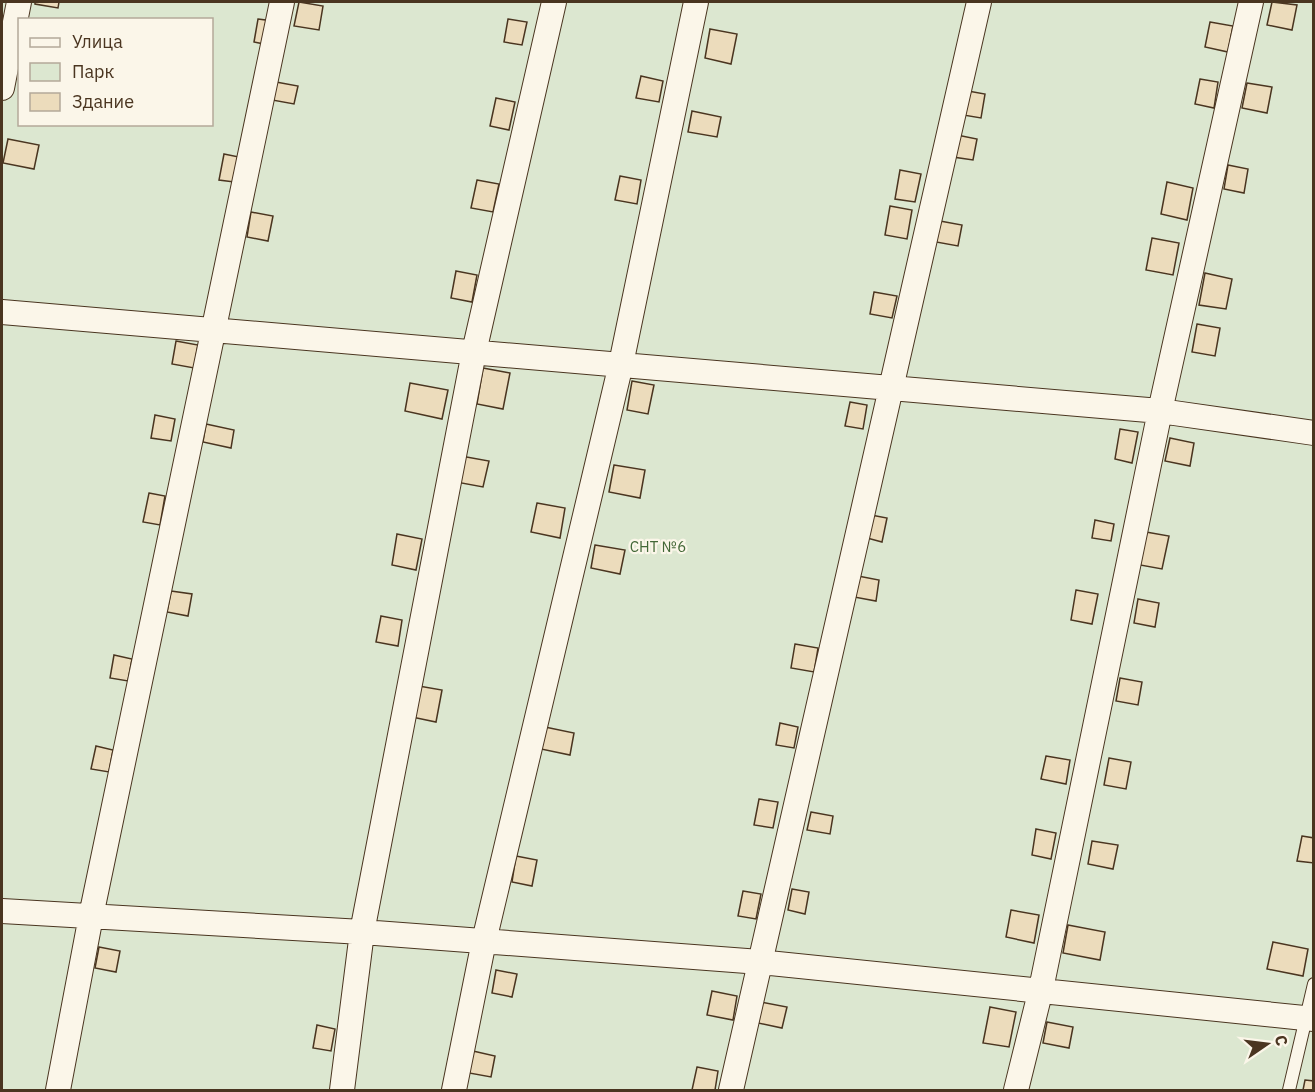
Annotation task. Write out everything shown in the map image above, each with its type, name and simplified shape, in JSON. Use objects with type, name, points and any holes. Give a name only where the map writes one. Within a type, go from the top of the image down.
[{"type":"street","points":[[2,87],[19,2]]},
{"type":"street","points":[[58,1090],[91,916],[282,2]]},
{"type":"street","points":[[342,1090],[362,932],[474,352],[554,2]]},
{"type":"street","points":[[454,1090],[484,941],[621,364],[696,2]]},
{"type":"street","points":[[731,1090],[893,388],[979,2]]},
{"type":"street","points":[[1016,1090],[1041,989],[1160,411],[1251,2]]},
{"type":"street","points":[[2,312],[1160,411],[1314,433]]},
{"type":"street","points":[[2,911],[362,932],[759,962],[1310,1018]]},
{"type":"lane","points":[[1289,1090],[1310,1018],[1314,984]]},
{"type":"green space","name":"СНТ №6","points":[[2,2],[1313,2],[1313,1090],[2,1090]]},
{"type":"building","points":[[35,2],[59,2],[58,8],[35,4]]},
{"type":"building","points":[[299,2],[323,6],[319,30],[294,26]]},
{"type":"building","points":[[1272,2],[1297,5],[1292,30],[1267,25]]},
{"type":"building","points":[[258,19],[273,21],[269,45],[254,42]]},
{"type":"building","points":[[508,19],[527,22],[522,45],[504,42]]},
{"type":"building","points":[[1210,22],[1233,26],[1228,52],[1205,47]]},
{"type":"building","points":[[710,29],[737,34],[731,64],[705,58]]},
{"type":"building","points":[[641,76],[663,81],[659,102],[636,98]]},
{"type":"building","points":[[1200,79],[1218,82],[1214,108],[1195,104]]},
{"type":"building","points":[[276,82],[298,86],[294,104],[272,100]]},
{"type":"building","points":[[1247,83],[1272,87],[1267,113],[1242,108]]},
{"type":"building","points":[[968,91],[985,94],[981,118],[963,115]]},
{"type":"building","points":[[496,98],[515,102],[509,130],[490,126]]},
{"type":"building","points":[[692,111],[721,117],[717,137],[688,132]]},
{"type":"building","points":[[957,135],[977,139],[973,160],[953,157]]},
{"type":"building","points":[[8,139],[39,145],[34,169],[3,163]]},
{"type":"building","points":[[224,154],[239,157],[234,182],[219,180]]},
{"type":"building","points":[[1228,165],[1248,169],[1244,193],[1224,189]]},
{"type":"building","points":[[900,170],[921,174],[915,202],[895,199]]},
{"type":"building","points":[[620,176],[641,180],[637,204],[615,200]]},
{"type":"building","points":[[477,180],[499,184],[493,212],[471,208]]},
{"type":"building","points":[[1167,182],[1193,188],[1187,220],[1161,214]]},
{"type":"building","points":[[890,206],[912,210],[907,239],[885,235]]},
{"type":"building","points":[[251,212],[273,216],[268,241],[247,237]]},
{"type":"building","points":[[940,221],[962,225],[958,246],[936,242]]},
{"type":"building","points":[[1152,238],[1179,243],[1173,275],[1146,270]]},
{"type":"building","points":[[456,271],[477,275],[472,302],[451,298]]},
{"type":"building","points":[[1205,273],[1232,279],[1226,309],[1199,305]]},
{"type":"building","points":[[874,292],[897,296],[892,318],[870,314]]},
{"type":"building","points":[[1197,324],[1220,328],[1215,356],[1192,352]]},
{"type":"building","points":[[176,341],[198,345],[194,368],[172,364]]},
{"type":"building","points":[[483,368],[510,373],[503,409],[477,404]]},
{"type":"building","points":[[632,381],[654,385],[648,414],[627,410]]},
{"type":"building","points":[[410,383],[448,390],[442,419],[405,411]]},
{"type":"building","points":[[850,402],[867,405],[863,429],[845,426]]},
{"type":"building","points":[[155,415],[175,419],[171,441],[151,438]]},
{"type":"building","points":[[206,424],[234,430],[231,448],[203,442]]},
{"type":"building","points":[[1120,429],[1138,432],[1132,463],[1115,459]]},
{"type":"building","points":[[1170,438],[1194,443],[1190,466],[1165,461]]},
{"type":"building","points":[[461,456],[489,461],[483,487],[456,482]]},
{"type":"building","points":[[614,465],[645,470],[640,498],[609,492]]},
{"type":"building","points":[[149,493],[165,496],[160,525],[143,522]]},
{"type":"building","points":[[537,503],[565,508],[560,538],[531,532]]},
{"type":"building","points":[[871,515],[887,518],[882,542],[867,538]]},
{"type":"building","points":[[1095,520],[1114,524],[1111,541],[1092,538]]},
{"type":"building","points":[[1146,532],[1169,536],[1162,569],[1140,565]]},
{"type":"building","points":[[397,534],[422,539],[416,570],[392,565]]},
{"type":"building","points":[[595,545],[625,550],[620,574],[591,568]]},
{"type":"building","points":[[858,576],[879,580],[876,601],[854,597]]},
{"type":"building","points":[[1076,590],[1098,594],[1092,624],[1071,620]]},
{"type":"building","points":[[171,591],[192,594],[188,616],[167,612]]},
{"type":"building","points":[[1138,599],[1159,603],[1155,627],[1134,623]]},
{"type":"building","points":[[381,616],[402,620],[398,646],[376,642]]},
{"type":"building","points":[[795,644],[818,648],[814,672],[791,668]]},
{"type":"building","points":[[114,655],[132,659],[128,681],[110,678]]},
{"type":"building","points":[[1120,678],[1142,682],[1138,705],[1116,701]]},
{"type":"building","points":[[413,685],[442,690],[436,722],[407,716]]},
{"type":"building","points":[[780,723],[798,727],[794,748],[776,745]]},
{"type":"building","points":[[545,727],[574,733],[570,755],[541,749]]},
{"type":"building","points":[[96,746],[113,750],[109,772],[91,769]]},
{"type":"building","points":[[1046,756],[1070,760],[1066,784],[1041,779]]},
{"type":"building","points":[[1109,758],[1131,762],[1126,789],[1104,785]]},
{"type":"building","points":[[759,799],[778,802],[773,828],[754,825]]},
{"type":"building","points":[[811,812],[833,816],[830,834],[807,830]]},
{"type":"building","points":[[1036,829],[1056,833],[1051,859],[1032,855]]},
{"type":"building","points":[[1302,836],[1314,838],[1314,863],[1297,861]]},
{"type":"building","points":[[1092,841],[1118,845],[1113,869],[1088,864]]},
{"type":"building","points":[[516,856],[537,860],[532,886],[512,882]]},
{"type":"building","points":[[792,889],[809,892],[805,914],[788,910]]},
{"type":"building","points":[[743,891],[761,894],[756,919],[738,916]]},
{"type":"building","points":[[1011,910],[1039,915],[1034,943],[1006,937]]},
{"type":"building","points":[[1068,925],[1105,932],[1100,960],[1063,953]]},
{"type":"building","points":[[1273,942],[1308,949],[1303,976],[1267,969]]},
{"type":"building","points":[[99,947],[120,951],[116,972],[95,968]]},
{"type":"building","points":[[496,970],[517,974],[512,997],[492,993]]},
{"type":"building","points":[[712,991],[737,996],[733,1020],[707,1015]]},
{"type":"building","points":[[761,1002],[787,1007],[782,1028],[758,1023]]},
{"type":"building","points":[[990,1007],[1016,1012],[1009,1047],[983,1043]]},
{"type":"building","points":[[1047,1022],[1073,1027],[1069,1048],[1043,1043]]},
{"type":"building","points":[[317,1025],[335,1029],[331,1051],[313,1048]]},
{"type":"building","points":[[473,1051],[495,1056],[491,1077],[469,1073]]},
{"type":"building","points":[[697,1067],[718,1071],[715,1090],[692,1090]]},
{"type":"building","points":[[1305,1080],[1314,1081],[1314,1090],[1303,1090]]}]
